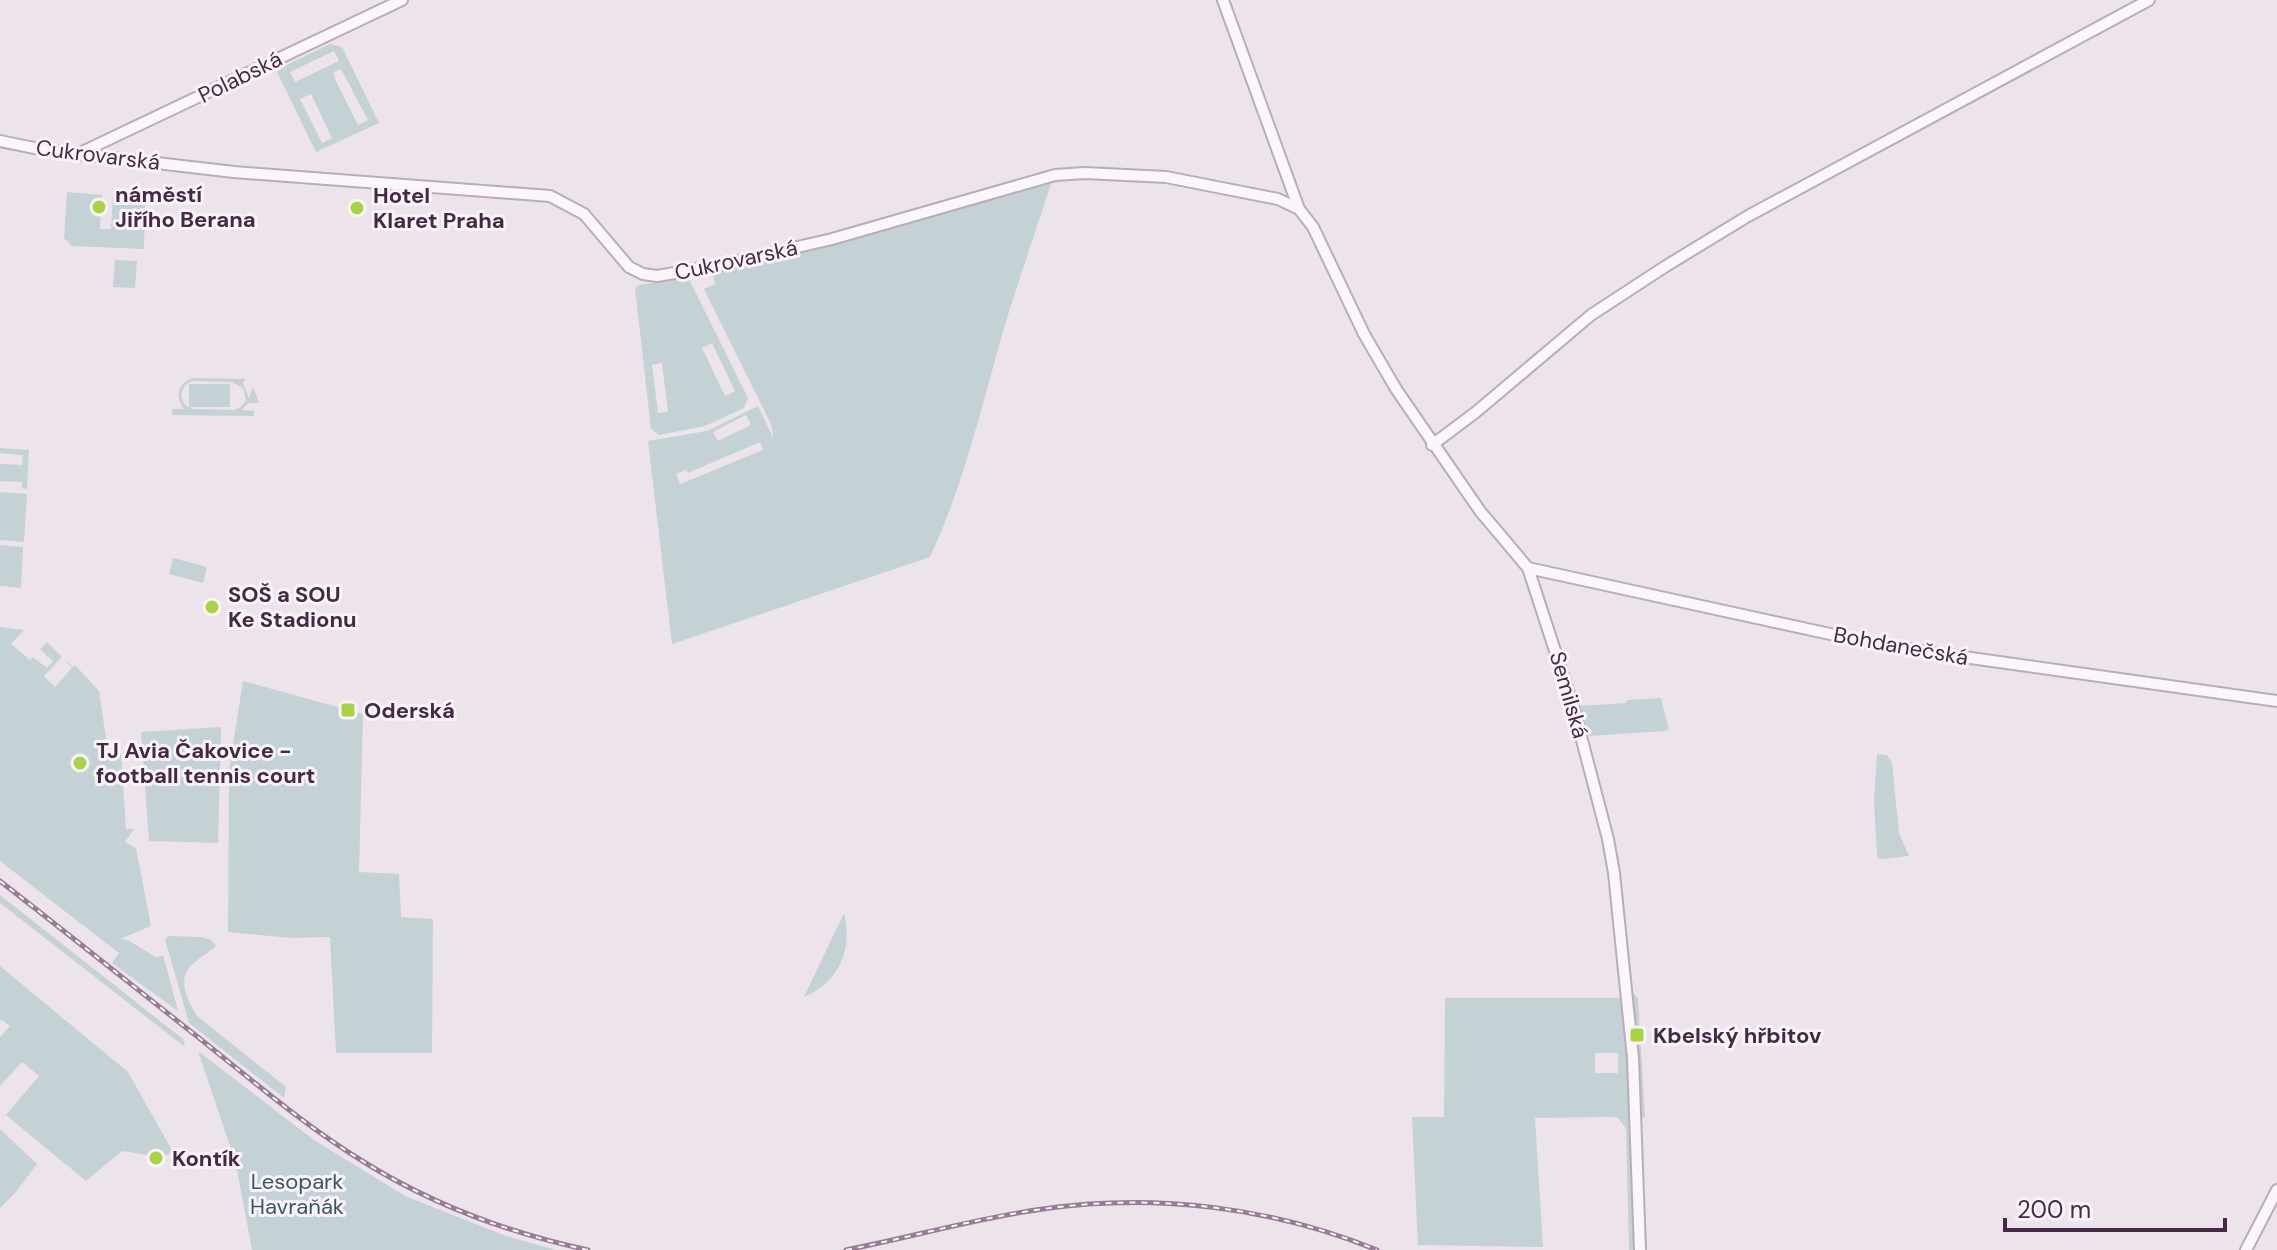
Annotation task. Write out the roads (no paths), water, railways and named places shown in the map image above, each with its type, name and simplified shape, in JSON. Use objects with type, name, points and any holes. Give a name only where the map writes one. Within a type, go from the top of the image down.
[{"type":"street","name":"Polabská","points":[[79,154],[402,0]]},
{"type":"street","name":"Semilská","points":[[1223,0],[1299,209],[1313,227],[1364,334],[1432,445],[1480,511],[1528,568],[1573,706],[1614,873],[1633,1058],[1640,1250]]},
{"type":"street","points":[[1432,445],[1591,315],[1666,266],[1761,208],[2149,0]]},
{"type":"street","name":"Cukrovarská","points":[[0,141],[79,154],[318,180],[550,196],[584,214],[629,267],[657,276],[733,263],[832,239],[1055,175],[1096,173],[1166,177],[1278,199],[1299,209]]},
{"type":"street","name":"Bohdanečská","points":[[1528,568],[1885,646],[2277,701]]},
{"type":"street","points":[[2246,1250],[2277,1190]]},
{"type":"railway","points":[[0,881],[280,1103],[364,1162],[417,1192],[472,1216],[588,1250]]},
{"type":"railway","points":[[846,1250],[1018,1213],[1085,1204],[1128,1203],[1213,1207],[1255,1214],[1337,1235],[1377,1250]]},
{"type":"place","name":"náměstí Jiřího Berana","points":[[99,207]]},
{"type":"place","name":"Hotel Klaret Praha","points":[[357,208]]},
{"type":"place","name":"SOŠ a SOU Ke Stadionu","points":[[212,607]]},
{"type":"place","name":"Oderská","points":[[348,710]]},
{"type":"place","name":"TJ Avia Čakovice - football tennis court","points":[[80,763]]},
{"type":"place","name":"Kbelský hřbitov","points":[[1637,1035]]},
{"type":"place","name":"Kontík","points":[[156,1158]]},
{"type":"park label","name":"Lesopark Havraňák","points":[[297,1194]]}]
